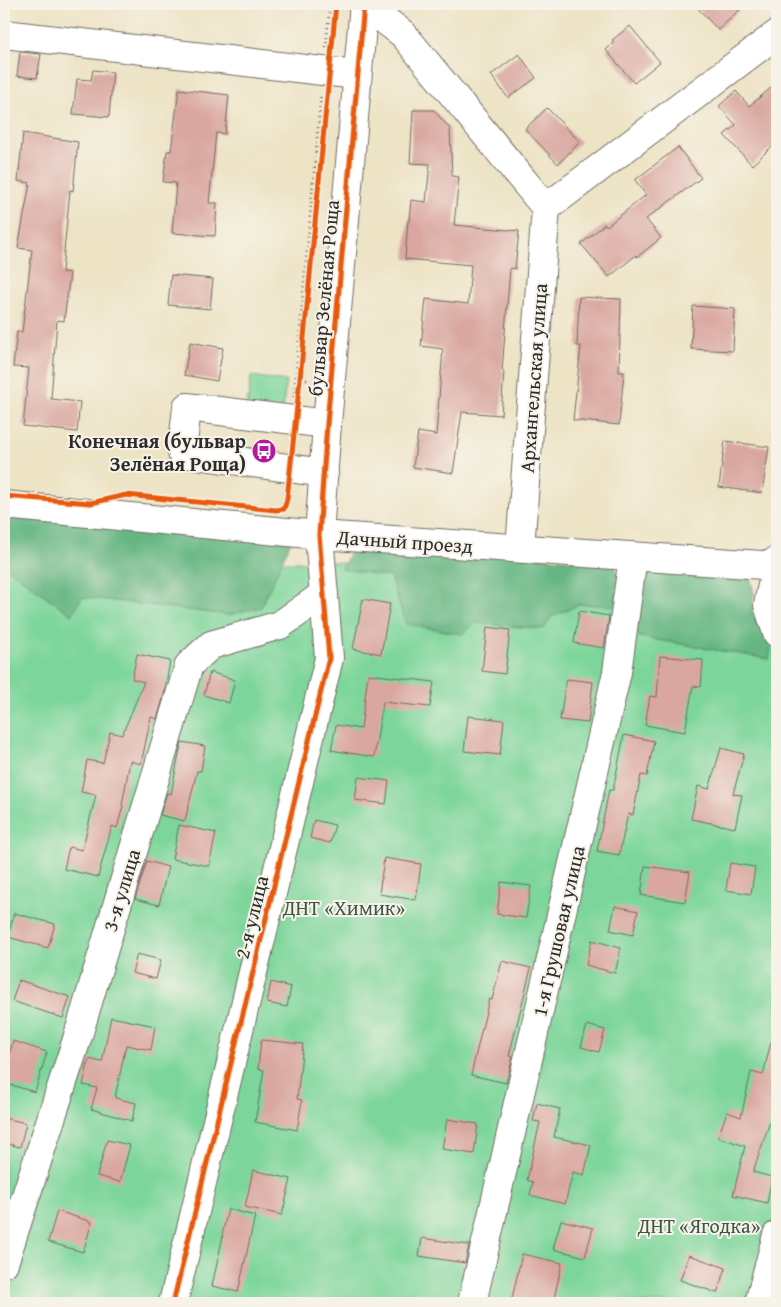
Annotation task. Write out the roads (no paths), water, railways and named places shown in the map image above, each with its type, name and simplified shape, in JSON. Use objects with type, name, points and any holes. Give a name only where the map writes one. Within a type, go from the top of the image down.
[{"type":"street","name":"бульвар Зелёная Роща","points":[[319,536],[363,6]]},
{"type":"street","points":[[363,6],[403,34],[546,208],[777,34]]},
{"type":"street","points":[[4,34],[357,75]]},
{"type":"street","name":"Архангельская улица","points":[[520,548],[546,208]]},
{"type":"street","points":[[324,473],[182,453],[188,407],[327,424]]},
{"type":"street","name":"Дачный проезд","points":[[4,505],[319,536],[632,557],[777,564],[768,605],[777,633]]},
{"type":"street","name":"2-я улица","points":[[173,1303],[329,658],[319,536]]},
{"type":"street","name":"1-я Грушовая улица","points":[[472,1303],[617,672],[632,557]]},
{"type":"street","name":"3-я улица","points":[[4,1263],[77,1039],[189,665],[211,645],[280,625],[324,594]]},
{"type":"street","points":[[759,1303],[777,1235]]},
{"type":"place","name":"Конечная (бульвар Зелёная Роща)","points":[[264,451]]},
{"type":"park label","name":"ДНТ «Химик»","points":[[344,907]]},
{"type":"park label","name":"ДНТ «Ягодка»","points":[[699,1225]]}]
